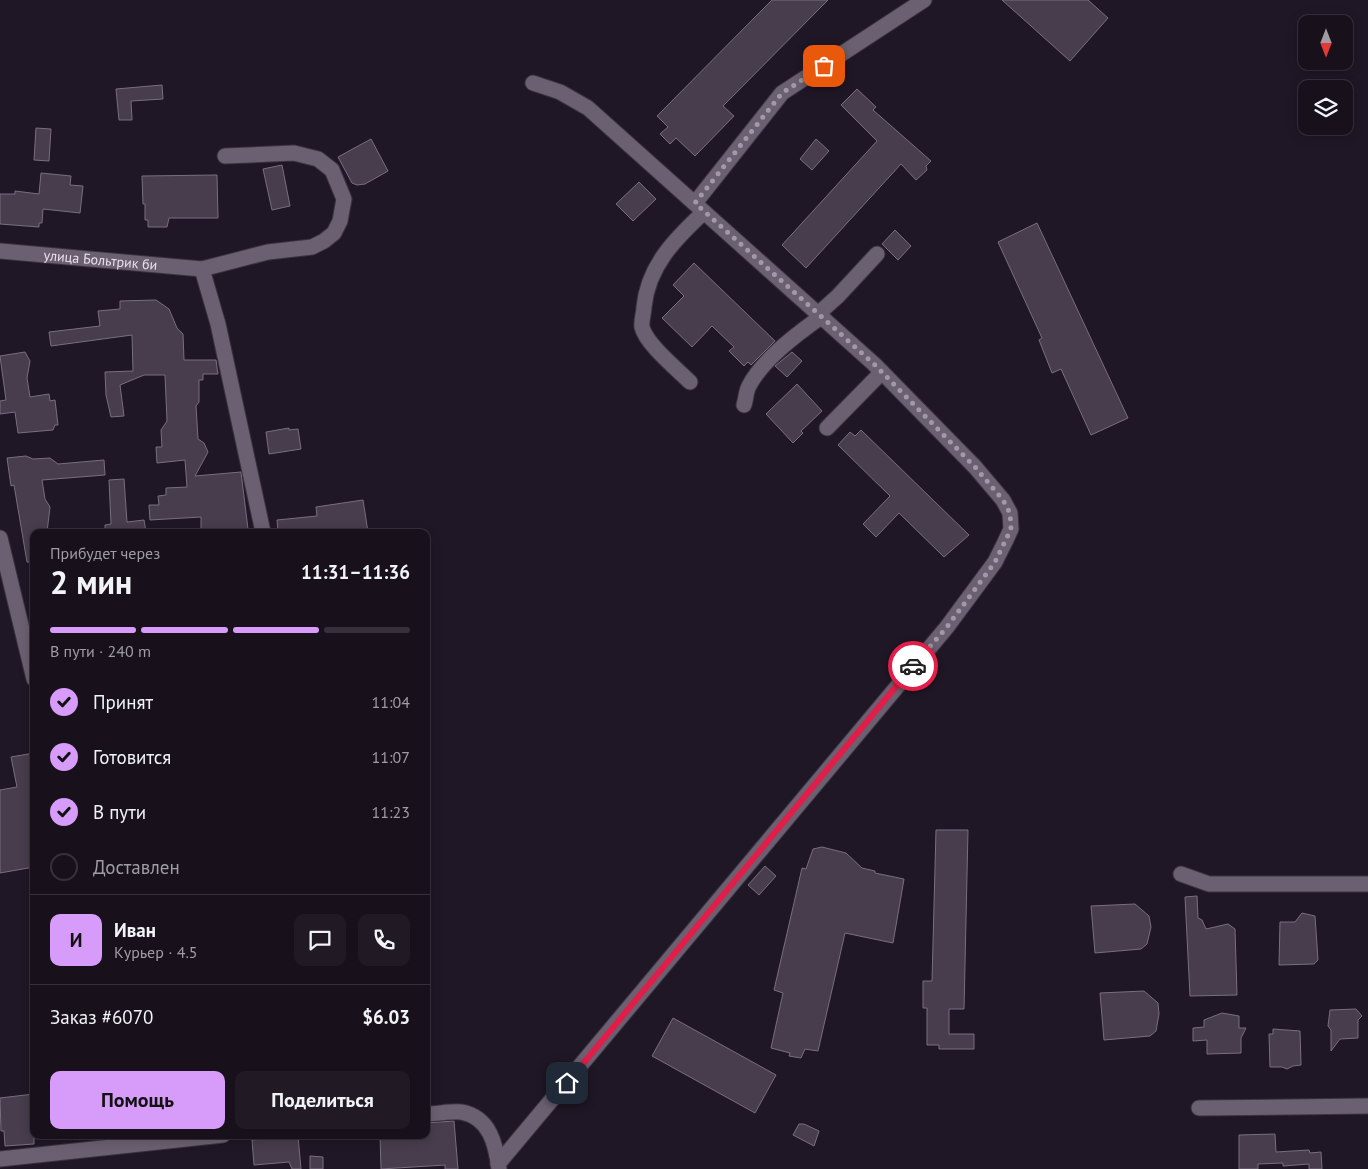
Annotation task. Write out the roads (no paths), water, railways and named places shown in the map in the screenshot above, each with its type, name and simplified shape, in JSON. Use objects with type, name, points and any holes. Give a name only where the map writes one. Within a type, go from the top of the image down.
[{"type":"street","points":[[896,17],[902,0]]},
{"type":"street","points":[[690,382],[658,352],[642,327],[652,272],[782,93],[924,0]]},
{"type":"street","points":[[498,1167],[947,627],[995,562],[1011,529],[1010,513],[1003,500],[975,467],[882,372],[588,108],[560,92],[533,83]]},
{"type":"street","name":"улица Больтрик би","points":[[0,251],[202,269],[268,252],[312,246],[324,242],[334,233],[343,209],[344,199],[332,170],[318,159],[294,153],[225,156]]},
{"type":"street","points":[[744,405],[749,386],[775,353],[819,315],[877,254]]},
{"type":"street","points":[[202,269],[218,324],[262,529]]},
{"type":"street","points":[[827,428],[882,372]]},
{"type":"street","points":[[0,538],[28,634],[30,649]]},
{"type":"street","points":[[1182,874],[1209,884],[1368,884]]},
{"type":"street","points":[[1199,1108],[1368,1106]]},
{"type":"street","points":[[430,1114],[462,1112],[489,1129],[497,1149],[498,1167]]},
{"type":"street","points":[[0,1159],[142,1139]]}]
